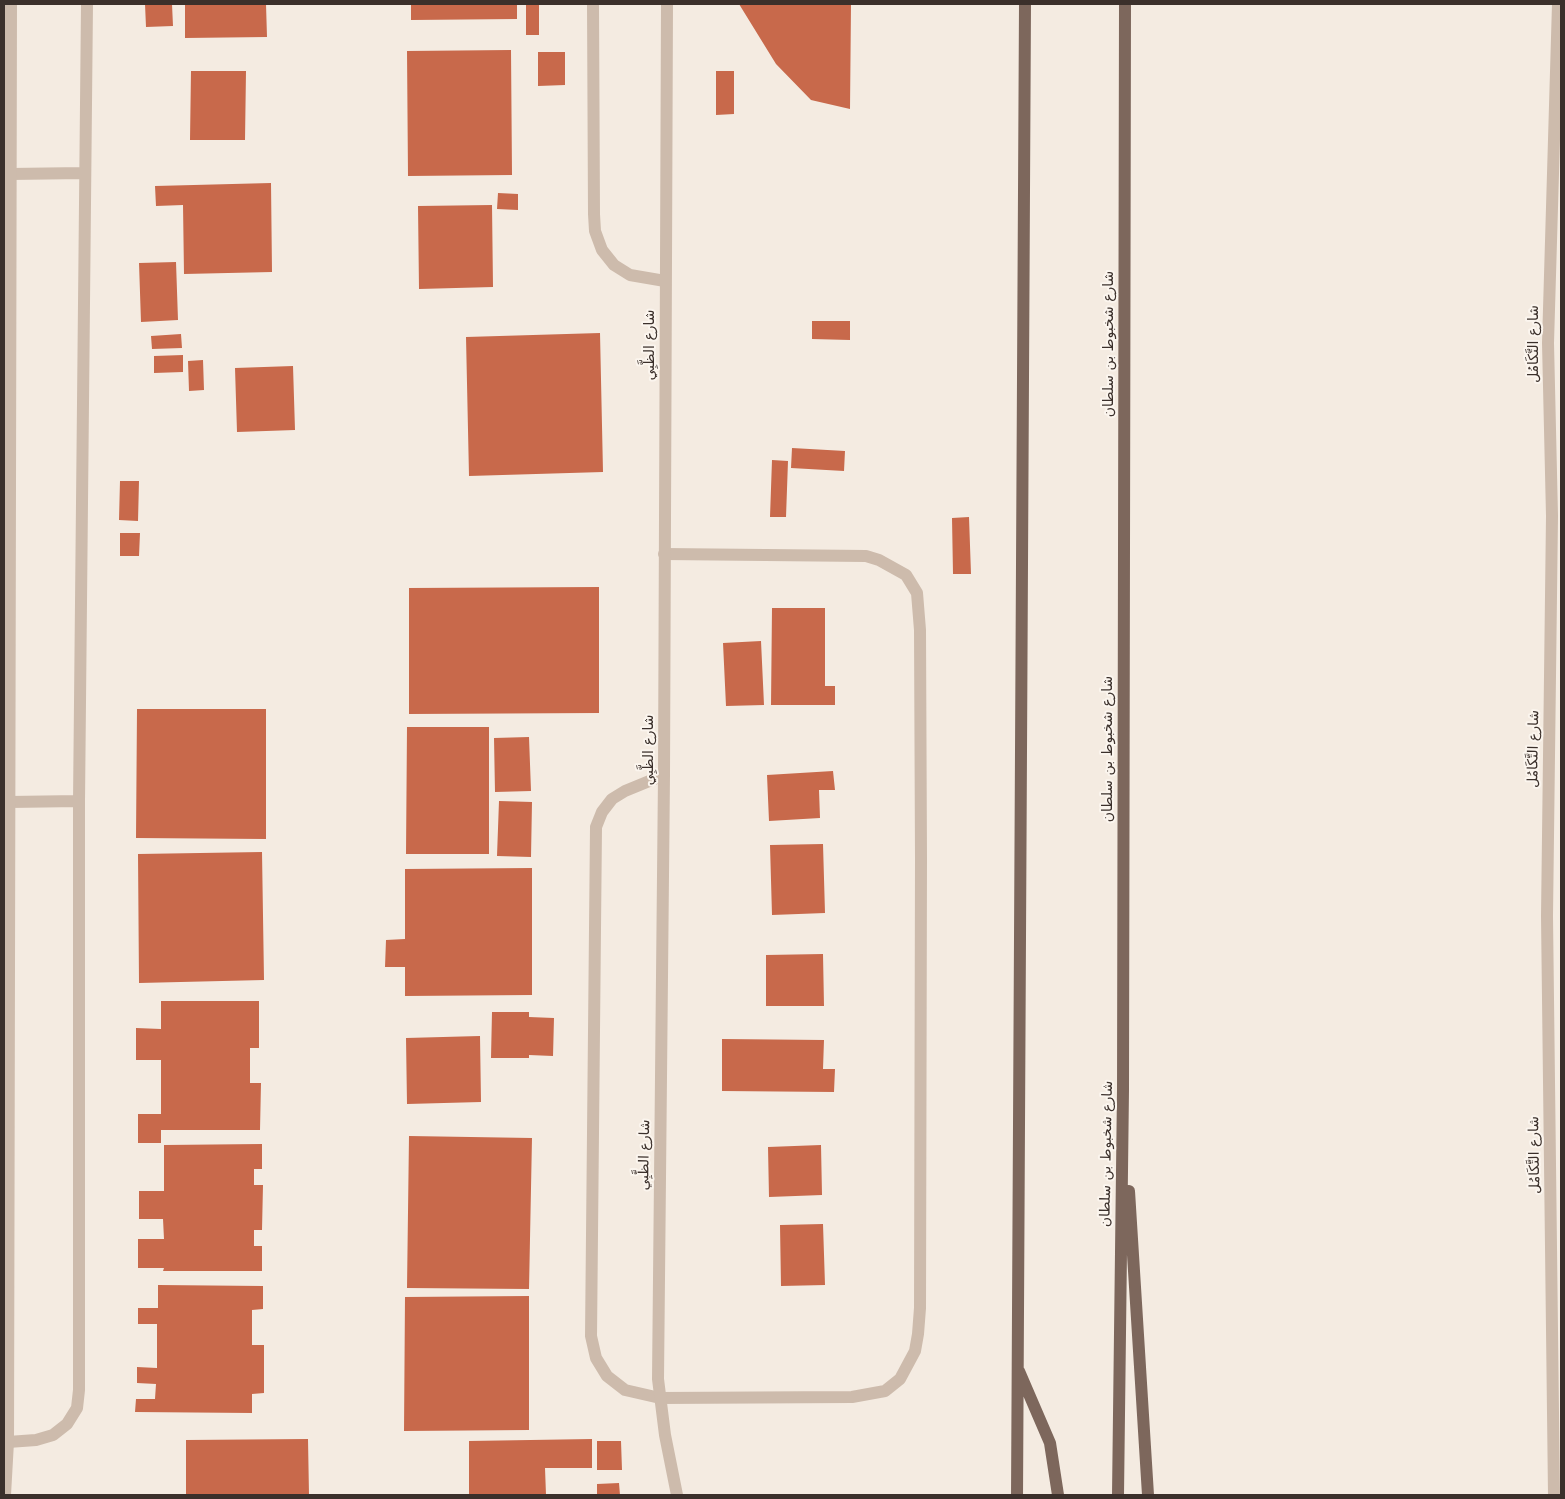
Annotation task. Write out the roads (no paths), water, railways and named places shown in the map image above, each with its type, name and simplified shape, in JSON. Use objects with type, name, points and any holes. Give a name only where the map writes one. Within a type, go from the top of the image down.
[{"type":"main road","points":[[1017,1495],[1025,4]]},
{"type":"main road","name":"شارع شخبوط بن سلطان","points":[[1118,1495],[1123,1090],[1125,4]]},
{"type":"main road","points":[[1123,1090],[1148,1495]]},
{"type":"main road","points":[[1017,1367],[1050,1443],[1058,1495]]},
{"type":"street","points":[[5,1495],[8,1442],[10,4]]},
{"type":"street","points":[[8,1442],[36,1440],[53,1435],[68,1424],[76,1408],[79,1390],[79,801],[86,4]]},
{"type":"street","points":[[592,4],[595,231],[602,250],[614,266],[630,275],[665,281]]},
{"type":"street","name":"شارع الظَّبِي","points":[[666,4],[664,776],[658,1379],[670,1463],[677,1495]]},
{"type":"street","name":"شارع التَّكَامُل","points":[[1554,1495],[1547,916],[1552,565],[1548,343],[1558,4]]},
{"type":"street","points":[[10,174],[84,173]]},
{"type":"street","points":[[1548,343],[1561,343]]},
{"type":"street","points":[[664,554],[866,556],[879,560],[906,575],[917,593],[920,630],[920,1308],[915,1351],[900,1379],[885,1391],[852,1397],[660,1398],[625,1390],[607,1376],[596,1358],[590,1336],[596,826],[602,812],[612,799],[625,791],[664,776]]},
{"type":"street","points":[[9,802],[79,801]]}]
